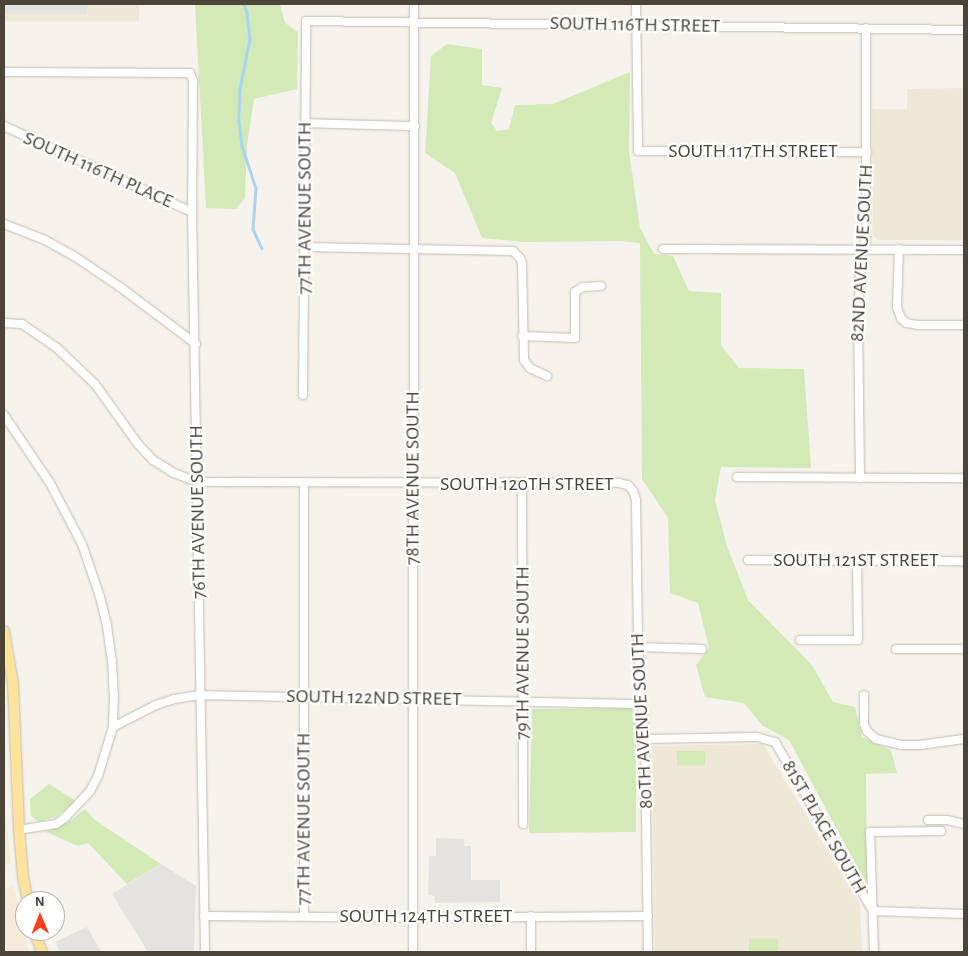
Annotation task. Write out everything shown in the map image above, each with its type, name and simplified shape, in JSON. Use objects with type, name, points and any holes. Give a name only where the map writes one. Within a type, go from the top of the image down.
[{"type":"main road","points":[[4,630],[13,684],[19,830],[26,891]]},
{"type":"street","name":"78TH AVENUE SOUTH","points":[[413,952],[414,4]]},
{"type":"street","points":[[636,4],[636,25]]},
{"type":"street","name":"SOUTH 116TH STREET","points":[[306,21],[414,24],[964,30]]},
{"type":"street","name":"77TH AVENUE SOUTH","points":[[304,395],[306,21]]},
{"type":"street","name":"SOUTH 117TH STREET","points":[[636,25],[638,151],[867,152]]},
{"type":"street","name":"82ND AVENUE SOUTH","points":[[860,478],[858,330],[862,249],[866,240],[866,28]]},
{"type":"street","name":"76TH AVENUE SOUTH","points":[[4,72],[190,73],[193,81],[192,212],[196,344],[205,952]]},
{"type":"street","points":[[305,123],[415,126]]},
{"type":"street","name":"SOUTH 116TH PLACE","points":[[4,126],[192,212]]},
{"type":"street","points":[[4,224],[44,240],[74,256],[120,287],[196,344]]},
{"type":"street","points":[[305,247],[509,250],[517,254],[522,263],[522,336],[525,363],[547,376]]},
{"type":"street","points":[[664,249],[964,250]]},
{"type":"street","points":[[899,249],[897,307],[903,320],[918,325],[964,325]]},
{"type":"street","points":[[522,336],[575,338],[576,292],[583,287],[601,286]]},
{"type":"street","name":"SOUTH 120TH STREET","points":[[4,323],[22,324],[57,348],[94,384],[138,444],[153,460],[162,467],[198,482],[619,482],[628,485],[633,491]]},
{"type":"street","points":[[4,415],[50,483],[82,544],[107,626],[112,661],[113,727],[98,776],[81,802],[66,818],[56,824],[19,830]]},
{"type":"street","points":[[737,477],[964,478]]},
{"type":"street","name":"77TH AVENUE SOUTH","points":[[304,483],[304,916]]},
{"type":"street","name":"79TH AVENUE SOUTH","points":[[522,483],[523,824]]},
{"type":"street","name":"80TH AVENUE SOUTH","points":[[633,491],[636,500],[640,704],[645,739],[648,952]]},
{"type":"street","name":"SOUTH 121ST STREET","points":[[748,560],[964,561]]},
{"type":"street","points":[[800,640],[858,640],[857,560]]},
{"type":"street","points":[[638,647],[702,648]]},
{"type":"street","points":[[896,649],[964,649]]},
{"type":"street","name":"SOUTH 122ND STREET","points":[[113,727],[156,705],[174,699],[200,695],[640,704]]},
{"type":"street","points":[[864,695],[864,724],[870,735],[887,743],[920,745],[964,739]]},
{"type":"street","name":"81ST PLACE SOUTH","points":[[645,739],[757,737],[775,742],[873,911]]},
{"type":"street","points":[[928,820],[947,820],[964,824]]},
{"type":"street","points":[[874,952],[870,832],[941,831]]},
{"type":"street","points":[[873,911],[964,914]]},
{"type":"street","name":"SOUTH 124TH STREET","points":[[204,916],[413,918],[648,916]]},
{"type":"street","points":[[531,916],[532,952]]},
{"type":"shaded area","points":[[4,4],[139,4],[139,21],[4,21]]},
{"type":"shaded area","points":[[4,4],[87,4],[87,14],[4,14]]},
{"type":"shaded area","points":[[964,88],[964,240],[878,240],[873,235],[872,109],[907,109],[907,89]]},
{"type":"shaded area","points":[[763,744],[860,904],[862,952],[655,951],[652,746]]},
{"type":"shaded area","points":[[4,806],[11,864],[4,865]]},
{"type":"shaded area","points":[[436,838],[464,839],[464,846],[471,846],[471,880],[500,880],[500,902],[435,903],[434,896],[428,895],[429,856],[436,856]]},
{"type":"shaded area","points":[[161,864],[196,886],[194,952],[148,952],[112,894]]},
{"type":"shaded area","points":[[13,886],[15,894],[15,941],[27,941],[29,952],[4,952],[4,890]]},
{"type":"shaded area","points":[[87,927],[101,952],[60,952],[55,942],[65,941],[65,937]]},
{"type":"green space","points":[[195,4],[280,4],[285,23],[298,32],[297,89],[254,99],[247,146],[245,198],[236,209],[206,208]]},
{"type":"green space","points":[[447,44],[482,49],[482,85],[502,88],[491,123],[497,131],[509,129],[515,105],[553,104],[630,72],[629,151],[640,228],[654,254],[673,256],[689,291],[721,293],[721,345],[739,368],[804,369],[811,468],[721,467],[715,500],[727,546],[748,600],[812,665],[833,702],[855,707],[862,737],[891,750],[897,773],[866,774],[867,885],[789,740],[763,726],[744,703],[705,697],[696,665],[709,648],[698,603],[670,593],[668,518],[642,479],[640,243],[620,241],[522,242],[482,238],[455,173],[425,153],[431,56]]},
{"type":"green space","points":[[633,708],[636,723],[636,832],[529,833],[532,709]]},
{"type":"green space","points":[[677,751],[705,751],[705,765],[677,765]]},
{"type":"green space","points":[[49,784],[76,801],[57,816],[39,822],[31,816],[30,799]]},
{"type":"green space","points":[[85,809],[95,820],[161,864],[127,884],[88,843],[78,846],[46,832],[67,823]]},
{"type":"green space","points":[[749,939],[778,939],[778,952],[749,952]]},
{"type":"waterway","points":[[244,4],[247,12],[250,39],[240,89],[239,121],[242,146],[256,188],[253,229],[262,248]]}]
